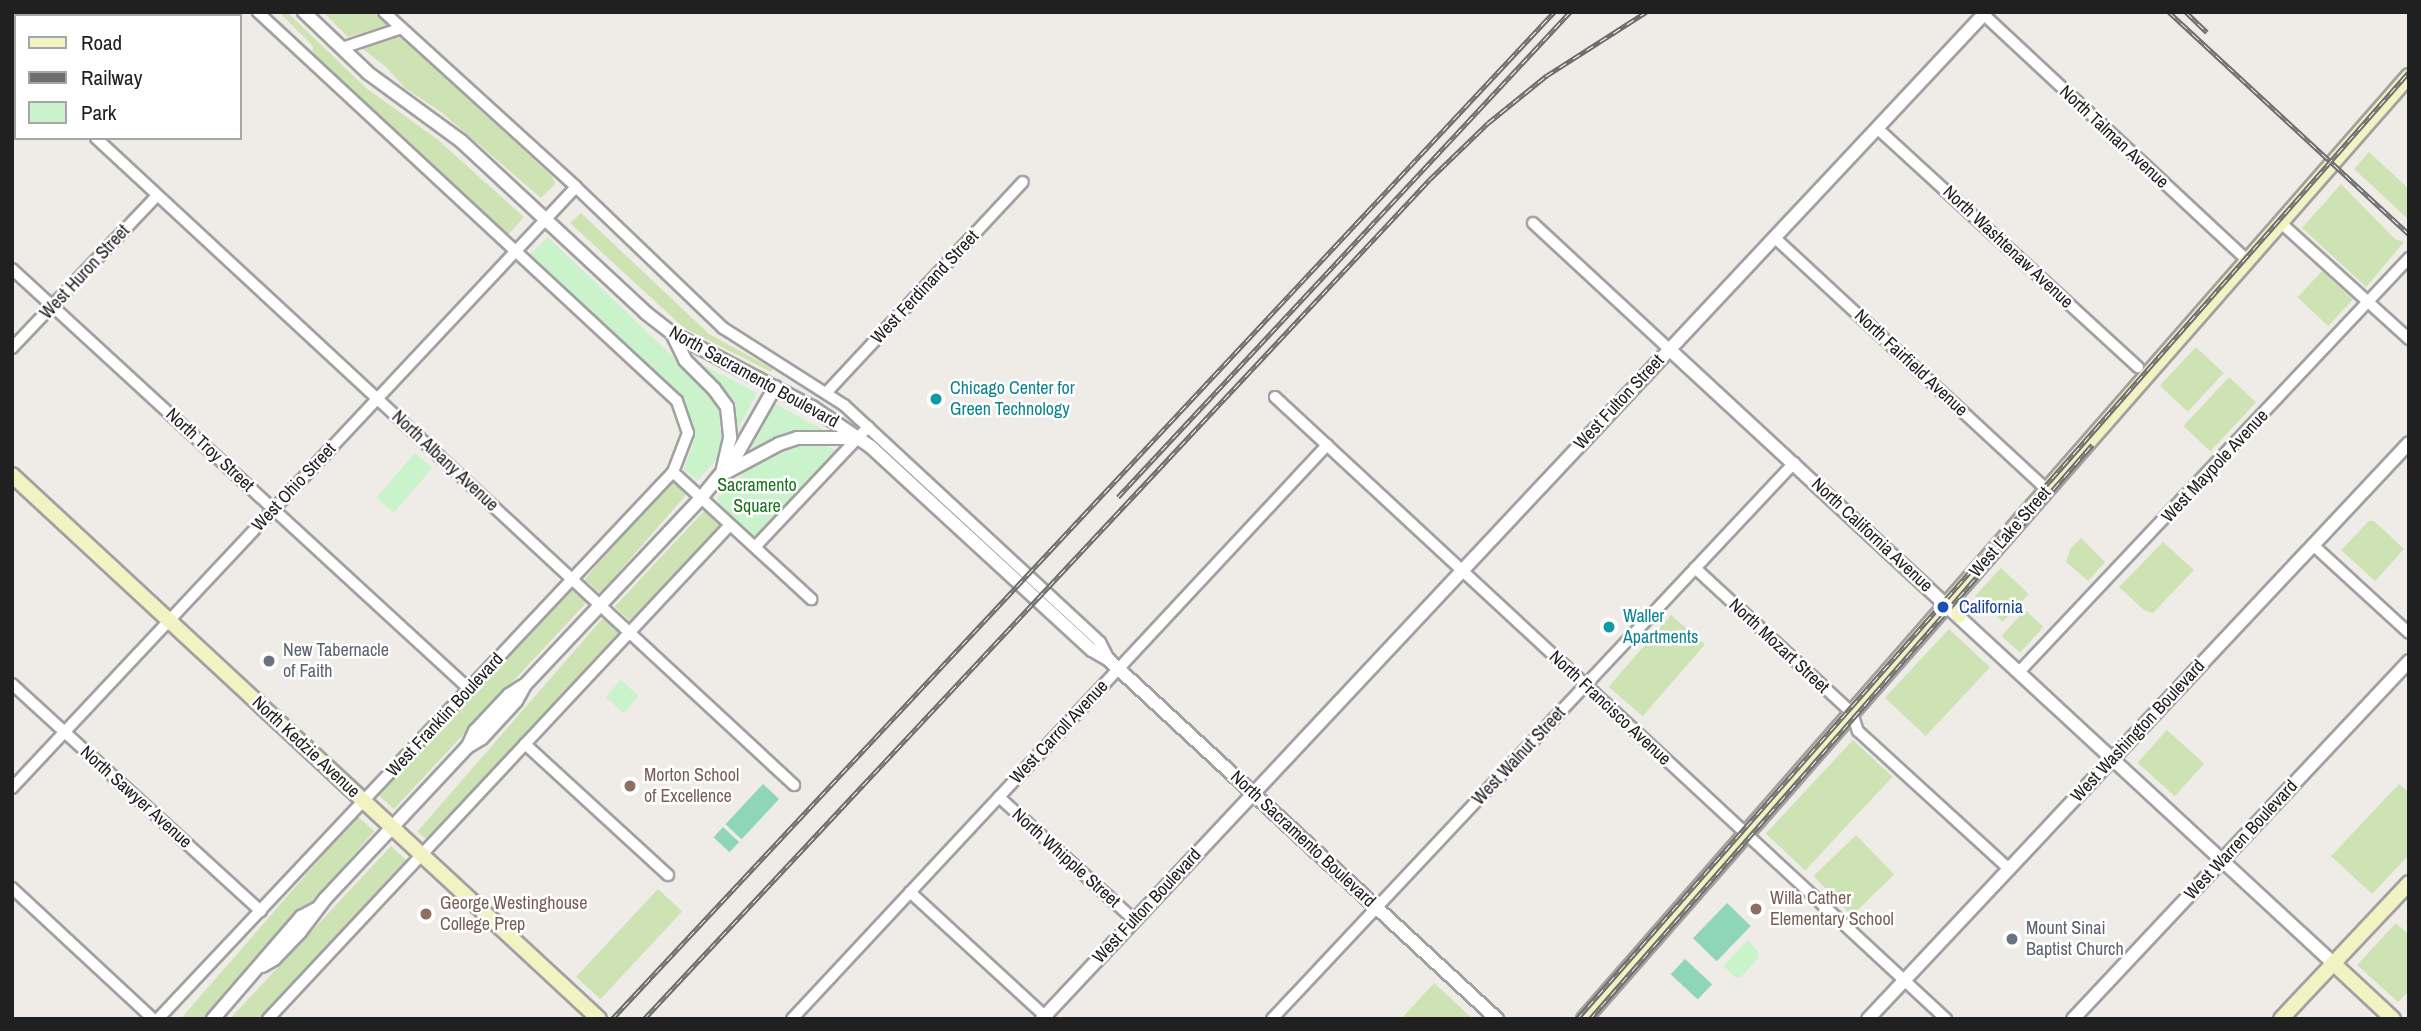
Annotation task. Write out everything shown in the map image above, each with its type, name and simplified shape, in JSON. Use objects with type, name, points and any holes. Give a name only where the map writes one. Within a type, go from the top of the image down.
[{"type":"main road","name":"West Lake Street","points":[[1584,1019],[1746,834],[1848,727],[1852,713],[1951,605],[1966,582],[2047,490],[2144,372],[2248,261],[2409,76]]},
{"type":"main road","name":"North Kedzie Avenue","points":[[12,475],[599,1019]]},
{"type":"main road","points":[[2281,1019],[2409,883]]},
{"type":"main road","points":[[2333,963],[2393,1019]]},
{"type":"street","points":[[258,12],[677,401],[688,433],[673,472],[811,599]]},
{"type":"street","name":"North Sacramento Boulevard","points":[[303,12],[369,73],[461,141],[646,313],[672,332],[775,387],[859,438],[1092,650],[1113,664],[1497,1019]]},
{"type":"street","name":"North Sacramento Boulevard","points":[[384,12],[576,187],[723,328],[827,392],[868,428],[1100,642],[1113,664]]},
{"type":"street","name":"West Fulton Street","points":[[1253,793],[1984,13]]},
{"type":"street","name":"North Talman Avenue","points":[[1984,13],[2248,261]]},
{"type":"street","points":[[342,48],[402,28]]},
{"type":"street","name":"North Washtenaw Avenue","points":[[1877,128],[2144,372]]},
{"type":"street","name":"North Albany Avenue","points":[[98,140],[794,785]]},
{"type":"street","name":"West Ferdinand Street","points":[[827,392],[1023,183]]},
{"type":"street","name":"West Ohio Street","points":[[12,788],[576,187]]},
{"type":"street","name":"West Huron Street","points":[[12,348],[157,195]]},
{"type":"street","name":"North California Avenue","points":[[1533,223],[1951,605],[2019,672],[2333,963]]},
{"type":"street","points":[[2281,223],[2409,339]]},
{"type":"street","name":"North Fairfield Avenue","points":[[1774,237],[2047,490]]},
{"type":"street","name":"West Maypole Avenue","points":[[2019,672],[2409,258]]},
{"type":"street","name":"North Troy Street","points":[[12,269],[469,689]]},
{"type":"street","points":[[672,332],[685,360],[714,388],[727,407],[730,438],[721,475]]},
{"type":"street","name":"West Franklin Boulevard","points":[[213,1019],[262,966],[267,953],[302,916],[316,909],[467,747],[475,731],[509,695],[525,685],[701,498],[721,475],[775,387]]},
{"type":"street","name":"North Francisco Avenue","points":[[1275,397],[1946,1019]]},
{"type":"street","points":[[755,547],[868,428]]},
{"type":"street","points":[[721,475],[779,444],[797,438],[859,438]]},
{"type":"street","name":"West Washington Boulevard","points":[[1868,1019],[2409,443]]},
{"type":"street","name":"West Carroll Avenue","points":[[792,1019],[999,797],[1113,664],[1327,445]]},
{"type":"street","name":"West Walnut Street","points":[[1272,1019],[1794,463]]},
{"type":"street","name":"West Franklin Boulevard","points":[[156,1019],[261,911],[673,472]]},
{"type":"street","points":[[268,1019],[730,525]]},
{"type":"street","points":[[2313,545],[2409,633]]},
{"type":"street","name":"North Mozart Street","points":[[1695,568],[1852,713]]},
{"type":"street","name":"West Warren Boulevard","points":[[2073,1019],[2409,662]]},
{"type":"street","name":"North Sawyer Avenue","points":[[12,684],[261,911]]},
{"type":"street","points":[[1848,727],[2009,869]]},
{"type":"street","points":[[525,744],[668,875]]},
{"type":"street","name":"West Fulton Boulevard","points":[[1045,1018],[1253,793]]},
{"type":"street","name":"North Whipple Street","points":[[999,797],[1134,920]]},
{"type":"street","points":[[12,888],[156,1019]]},
{"type":"street","points":[[910,892],[1045,1018]]},
{"type":"green space","points":[[279,12],[287,12],[366,88],[437,139],[524,217],[506,237],[312,57],[313,46]]},
{"type":"green space","points":[[323,12],[373,12],[390,25],[348,37]]},
{"type":"green space","points":[[400,37],[552,176],[555,184],[541,198],[441,112],[405,88],[385,66],[359,46]]},
{"type":"green space","points":[[2369,152],[2409,189],[2409,220],[2354,169]]},
{"type":"green space","points":[[2341,184],[2395,239],[2404,242],[2366,287],[2302,228]]},
{"type":"green space","points":[[581,213],[709,334],[773,369],[771,372],[684,328],[570,223]]},
{"type":"green space","name":"Sacramento Square","points":[[548,237],[716,398],[725,417],[724,443],[717,459],[698,480],[683,469],[692,447],[694,429],[683,400],[530,254]]},
{"type":"green space","points":[[2322,271],[2353,300],[2328,326],[2297,297]]},
{"type":"green space","points":[[2196,347],[2224,373],[2188,412],[2160,386]]},
{"type":"green space","name":"Sacramento Square","points":[[688,357],[757,393],[735,435],[731,406]]},
{"type":"green space","points":[[2229,377],[2256,402],[2210,451],[2183,426]]},
{"type":"green space","name":"Sacramento Square","points":[[775,404],[826,431],[807,433],[748,455]]},
{"type":"green space","name":"Sacramento Square","points":[[800,443],[818,443],[839,451],[756,539],[720,506],[717,498],[756,461]]},
{"type":"green space","points":[[415,453],[432,468],[394,513],[376,498]]},
{"type":"green space","points":[[671,480],[687,494],[600,593],[584,580]]},
{"type":"green space","points":[[704,511],[721,527],[631,622],[615,607]]},
{"type":"green space","points":[[2369,521],[2374,521],[2404,549],[2375,581],[2341,550]]},
{"type":"green space","points":[[2081,538],[2105,562],[2088,581],[2066,562],[2070,549]]},
{"type":"green space","points":[[2163,542],[2194,570],[2153,613],[2144,610],[2119,587]]},
{"type":"green space","points":[[2001,568],[2029,594],[2003,622],[1975,596]]},
{"type":"green space","points":[[570,588],[586,603],[394,809],[378,794]]},
{"type":"green space","points":[[2025,610],[2044,627],[2020,653],[2002,636]]},
{"type":"green space","points":[[1671,615],[1705,645],[1643,716],[1609,687]]},
{"type":"green space","points":[[603,618],[620,633],[435,847],[417,832]]},
{"type":"green space","points":[[1949,629],[1990,667],[1926,736],[1885,698]]},
{"type":"green space","points":[[621,680],[639,696],[623,713],[606,697]]},
{"type":"green space","points":[[2167,730],[2204,763],[2175,796],[2138,763]]},
{"type":"green space","points":[[1853,740],[1892,777],[1805,870],[1766,834]]},
{"type":"green space","points":[[763,784],[779,799],[742,839],[725,824]]},
{"type":"green space","points":[[2399,784],[2409,792],[2409,855],[2372,894],[2331,856]]},
{"type":"green space","points":[[357,816],[374,831],[211,1019],[181,1019]]},
{"type":"green space","points":[[723,827],[739,842],[730,852],[713,837]]},
{"type":"green space","points":[[1856,835],[1894,875],[1852,916],[1814,876]]},
{"type":"green space","points":[[391,846],[408,862],[261,1019],[230,1019]]},
{"type":"green space","points":[[658,889],[682,912],[600,999],[576,977]]},
{"type":"green space","points":[[1727,903],[1751,926],[1717,961],[1693,938]]},
{"type":"green space","points":[[2396,923],[2409,935],[2409,991],[2398,1002],[2357,965]]},
{"type":"green space","points":[[1748,940],[1758,952],[1758,958],[1742,976],[1736,978],[1723,966]]},
{"type":"green space","points":[[1685,959],[1712,984],[1698,1000],[1671,974]]},
{"type":"green space","points":[[1434,983],[1473,1019],[1401,1019]]},
{"type":"railway","points":[[612,1019],[1554,12]]},
{"type":"railway","points":[[1118,497],[1570,12]]},
{"type":"railway","points":[[644,1019],[1429,180],[1488,123],[1546,76],[1646,12]]},
{"type":"railway","points":[[2169,12],[2409,234]]},
{"type":"railway","points":[[2186,12],[2207,32]]},
{"type":"railway","points":[[1577,1019],[2409,72]]},
{"type":"railway","points":[[1590,1019],[2092,445]]},
{"type":"place","name":"Chicago Center for Green Technology","points":[[936,399]]},
{"type":"place","name":"California","points":[[1943,607]]},
{"type":"place","name":"Waller Apartments","points":[[1609,627]]},
{"type":"place","name":"New Tabernacle of Faith","points":[[269,661]]},
{"type":"place","name":"Morton School of Excellence","points":[[630,786]]},
{"type":"place","name":"Willa Cather Elementary School","points":[[1756,909]]},
{"type":"place","name":"George Westinghouse College Prep","points":[[426,914]]},
{"type":"place","name":"Mount Sinai Baptist Church","points":[[2012,939]]}]
